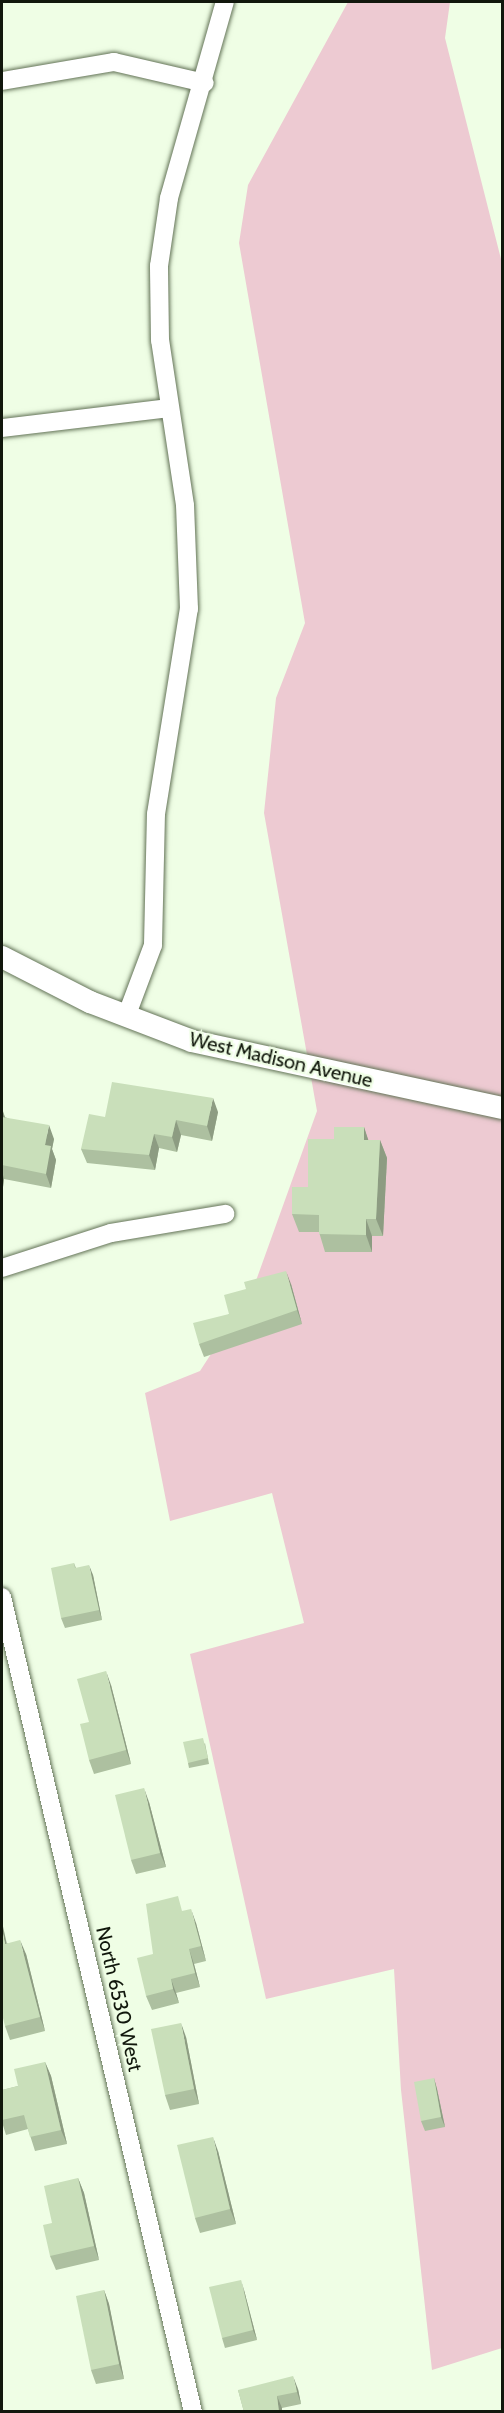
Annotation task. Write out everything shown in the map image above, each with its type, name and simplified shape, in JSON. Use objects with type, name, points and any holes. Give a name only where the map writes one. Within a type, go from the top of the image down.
[{"type":"street","points":[[126,1017],[153,945],[156,814],[188,620],[187,524],[159,330],[162,243],[176,170],[205,83],[225,2]]},
{"type":"street","points":[[2,81],[114,62],[205,83]]},
{"type":"street","points":[[2,428],[169,408]]},
{"type":"street","name":"West Madison Avenue","points":[[2,957],[126,1017],[239,1054],[502,1108]]},
{"type":"street","points":[[2,1268],[111,1233],[225,1214]]},
{"type":"street","name":"North 6530 West","points":[[2,1598],[193,2412]]},
{"type":"shaded area","points":[[348,2],[450,2],[445,38],[502,263],[502,2348],[432,2370],[401,2090],[394,1969],[266,1999],[190,1654],[304,1623],[272,1493],[170,1521],[145,1393],[200,1371],[253,1289],[317,1111],[264,813],[276,698],[305,623],[239,243],[248,185]]},
{"type":"building","points":[[112,1082],[213,1098],[207,1126],[176,1120],[172,1137],[154,1134],[149,1155],[81,1149],[89,1114],[105,1117]]},
{"type":"building","points":[[2,1117],[49,1125],[45,1145],[51,1146],[46,1174],[2,1165]]},
{"type":"building","points":[[334,1127],[364,1127],[364,1140],[380,1140],[376,1219],[366,1219],[366,1235],[319,1234],[319,1215],[292,1214],[292,1187],[308,1187],[308,1139],[334,1139]]},
{"type":"building","points":[[286,1271],[297,1310],[199,1344],[193,1323],[229,1314],[224,1295],[246,1289],[244,1282]]},
{"type":"building","points":[[74,1563],[75,1568],[89,1565],[99,1610],[61,1618],[51,1568]]},
{"type":"building","points":[[106,1671],[126,1750],[89,1760],[80,1724],[89,1722],[77,1679]]},
{"type":"building","points":[[203,1738],[208,1758],[188,1763],[183,1742]]},
{"type":"building","points":[[144,1788],[160,1853],[131,1860],[115,1795]]},
{"type":"building","points":[[178,1896],[182,1911],[191,1909],[201,1946],[189,1949],[195,1973],[171,1979],[173,1989],[146,1996],[137,1958],[153,1954],[146,1904]]},
{"type":"building","points":[[2,1929],[5,1944],[20,1940],[40,2017],[5,2026],[2,2014]]},
{"type":"building","points":[[181,2023],[194,2089],[165,2095],[151,2029]]},
{"type":"building","points":[[45,2062],[61,2130],[30,2137],[24,2115],[2,2120],[2,2090],[18,2086],[14,2069]]},
{"type":"building","points":[[434,2078],[441,2117],[421,2121],[414,2082]]},
{"type":"building","points":[[213,2137],[230,2209],[195,2218],[177,2145]]},
{"type":"building","points":[[78,2178],[94,2246],[50,2256],[43,2225],[52,2223],[44,2186]]},
{"type":"building","points":[[241,2280],[253,2330],[222,2338],[209,2287]]},
{"type":"building","points":[[104,2290],[119,2364],[91,2370],[76,2296]]},
{"type":"building","points":[[293,2376],[297,2392],[277,2396],[279,2412],[244,2412],[238,2390]]}]
